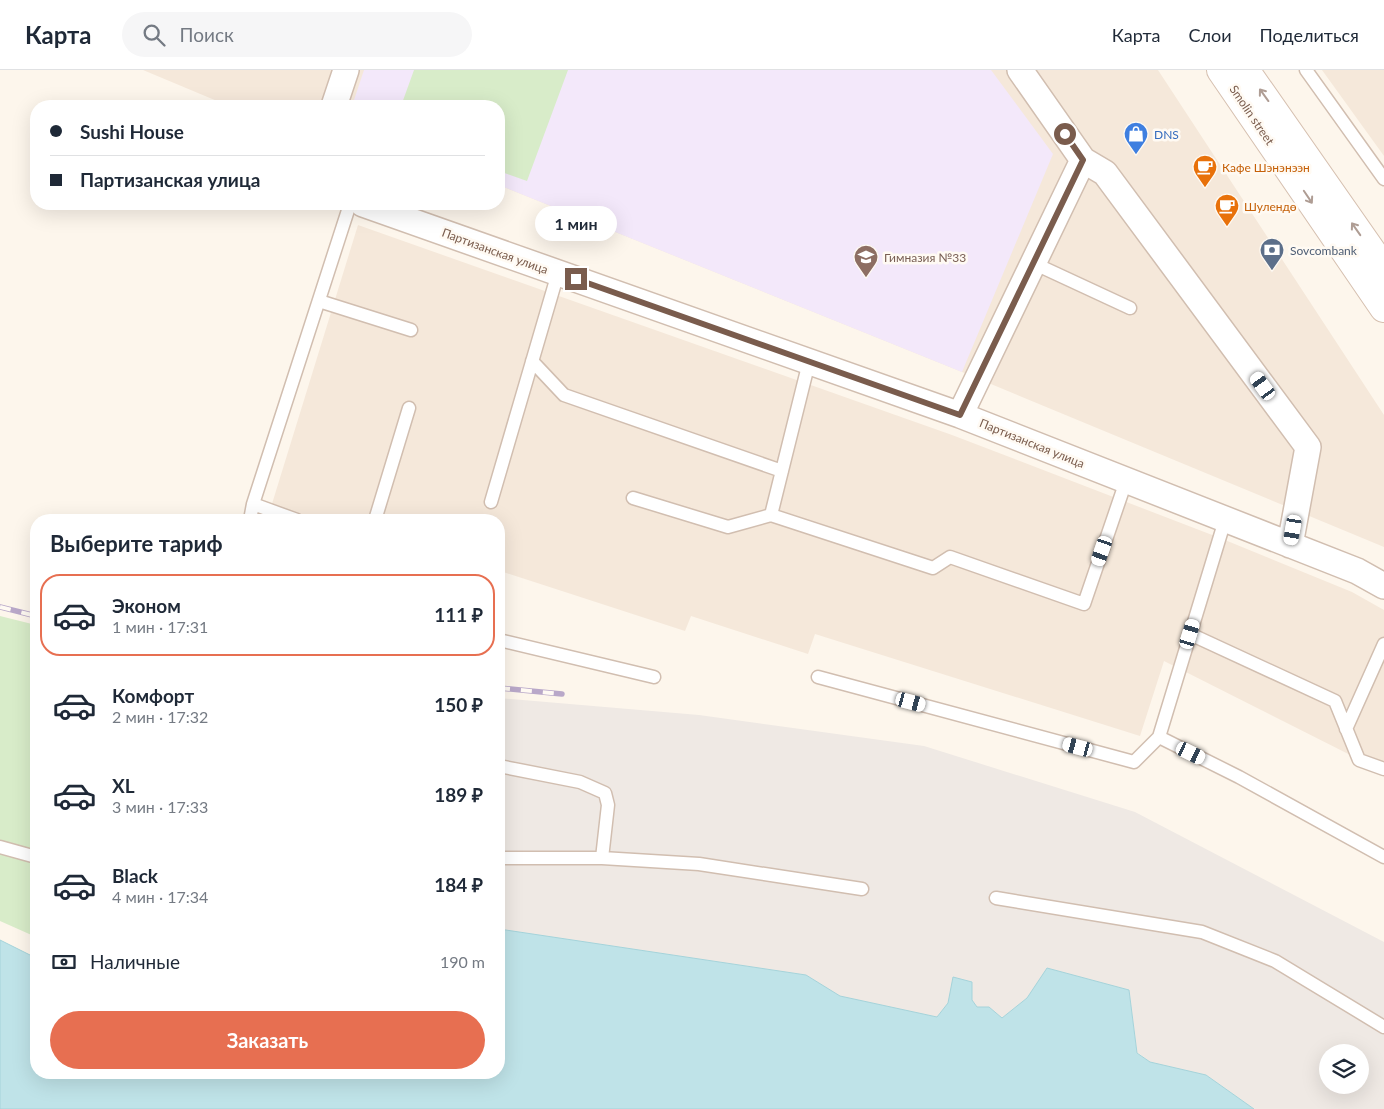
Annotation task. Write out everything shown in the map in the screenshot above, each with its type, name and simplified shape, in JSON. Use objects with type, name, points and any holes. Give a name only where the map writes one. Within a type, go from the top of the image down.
[{"type":"main road","name":"Smolin street","points":[[1221,70],[1384,308]]},
{"type":"main road","points":[[1246,70],[1384,269]]},
{"type":"street","points":[[336,100],[346,70]]},
{"type":"street","points":[[1020,70],[1083,160],[1105,173],[1308,447],[1290,545]]},
{"type":"street","points":[[960,415],[1083,160]]},
{"type":"street","name":"Партизанская улица","points":[[380,210],[960,415],[1357,571],[1384,586]]},
{"type":"lane","points":[[1306,70],[1384,179]]},
{"type":"lane","points":[[251,514],[348,210]]},
{"type":"lane","points":[[1033,263],[1130,308]]},
{"type":"lane","points":[[491,502],[558,273]]},
{"type":"lane","points":[[319,301],[411,330]]},
{"type":"lane","points":[[532,362],[564,395],[782,471]]},
{"type":"lane","points":[[771,515],[809,362]]},
{"type":"lane","points":[[377,514],[409,408]]},
{"type":"lane","points":[[633,498],[728,527],[771,515],[933,568],[950,557],[1084,604],[1126,481]]},
{"type":"lane","points":[[253,504],[280,514]]},
{"type":"lane","points":[[818,677],[1134,762],[1159,737],[1225,520]]},
{"type":"lane","points":[[1190,634],[1335,701],[1359,760],[1384,769]]},
{"type":"lane","points":[[505,641],[654,677]]},
{"type":"lane","points":[[1346,728],[1384,644]]},
{"type":"lane","points":[[1159,737],[1239,777],[1384,857]]},
{"type":"lane","points":[[505,767],[580,782],[605,793],[608,805],[602,858]]},
{"type":"lane","points":[[0,847],[30,855]]},
{"type":"lane","points":[[505,858],[602,858],[699,864],[862,890]]},
{"type":"lane","points":[[996,898],[1202,932],[1275,961],[1384,1027]]},
{"type":"shaded area","points":[[143,70],[1158,70],[1384,415],[1384,547],[962,372],[505,187],[505,100],[215,100]]},
{"type":"shaded area","name":"Гимназия №33","points":[[364,70],[991,70],[1053,154],[962,372],[505,187],[505,100],[354,100]]},
{"type":"shaded area","points":[[1322,70],[1384,70],[1384,156]]},
{"type":"shaded area","points":[[358,225],[952,435],[1220,538],[1352,592],[1384,610],[1384,772],[1164,661],[1140,736],[815,634],[808,654],[691,616],[685,631],[505,573],[505,514],[269,514]]},
{"type":"shaded area","points":[[505,699],[699,715],[924,746],[1135,812],[1384,942],[1384,1109],[1254,1109],[1206,1075],[1150,1062],[1137,1052],[1129,990],[1047,968],[1027,998],[1002,1018],[989,1007],[977,1007],[972,1000],[948,1003],[937,1017],[840,996],[806,975],[505,930]]},
{"type":"green space","points":[[414,70],[568,70],[527,181],[505,173],[505,100],[403,100]]},
{"type":"green space","points":[[0,616],[30,624],[30,934],[0,921]]},
{"type":"water","points":[[505,930],[806,975],[840,996],[937,1017],[948,1003],[953,977],[972,982],[972,1000],[977,1007],[989,1007],[1002,1018],[1027,998],[1047,968],[1129,990],[1137,1053],[1150,1062],[1206,1075],[1254,1109],[0,1109],[0,940],[30,955],[30,1079],[505,1079]]},
{"type":"railway","points":[[0,607],[30,614]]},
{"type":"railway","points":[[505,689],[562,694]]},
{"type":"place","name":"DNS","points":[[1136,155]]},
{"type":"place","name":"Кафе Шэнэнээн","points":[[1205,188]]},
{"type":"place","name":"Шулендө","points":[[1227,227]]},
{"type":"place","name":"Sovcombank","points":[[1272,271]]},
{"type":"place","name":"Гимназия №33","points":[[866,278]]},
{"type":"route","points":[[576,279],[960,415],[1083,160],[1065,134]]}]
